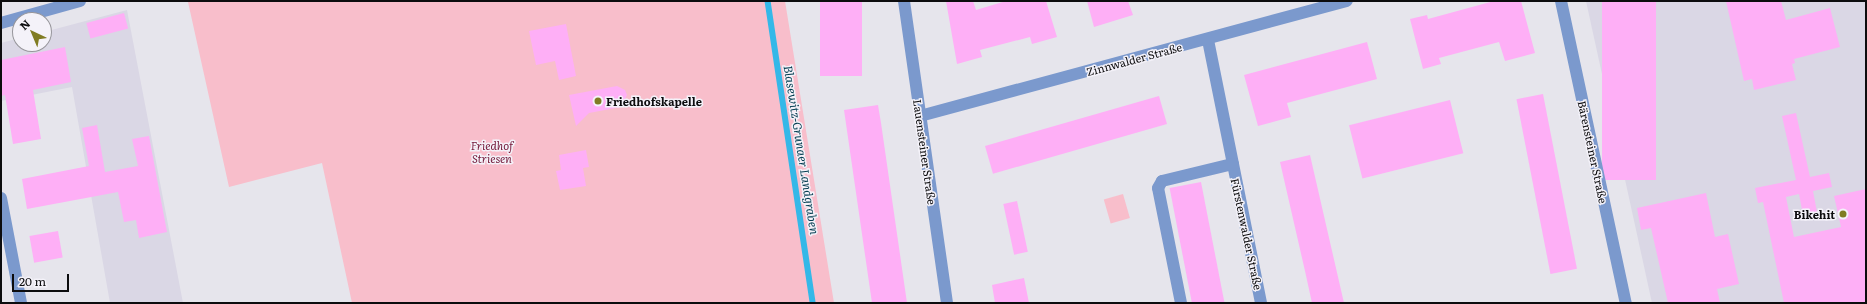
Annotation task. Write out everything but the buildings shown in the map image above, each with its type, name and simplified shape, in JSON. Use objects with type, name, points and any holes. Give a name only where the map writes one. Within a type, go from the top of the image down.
[{"type":"street","points":[[1,23],[80,1]]},
{"type":"street","name":"Lauensteiner Straße","points":[[904,1],[947,303]]},
{"type":"street","name":"Zinnwalder Straße","points":[[920,116],[1208,40],[1347,1]]},
{"type":"street","name":"Bärensteiner Straße","points":[[1561,1],[1626,303]]},
{"type":"street","name":"Fürstenwalder Straße","points":[[1208,40],[1261,303]]},
{"type":"street","name":"Fürstenwalder Straße","points":[[1181,303],[1158,188],[1162,181],[1233,164]]},
{"type":"street","points":[[1,198],[21,303]]},
{"type":"shaded area","points":[[1586,1],[1866,1],[1866,303],[1652,303]]},
{"type":"shaded area","points":[[127,10],[183,303],[110,303],[72,87],[1,101],[1,43],[12,40],[12,52],[52,52],[52,30]]},
{"type":"green space","name":"Friedhof Striesen","points":[[785,1],[834,303],[352,303],[322,163],[229,187],[188,2]]},
{"type":"green space","points":[[1123,194],[1130,218],[1111,224],[1104,200]]},
{"type":"waterway","name":"Blasewitz‐Grunaer Landgraben","points":[[768,1],[813,303]]},
{"type":"place","name":"Friedhofskapelle","points":[[598,101]]},
{"type":"place","name":"Bikehit","points":[[1843,214]]}]
